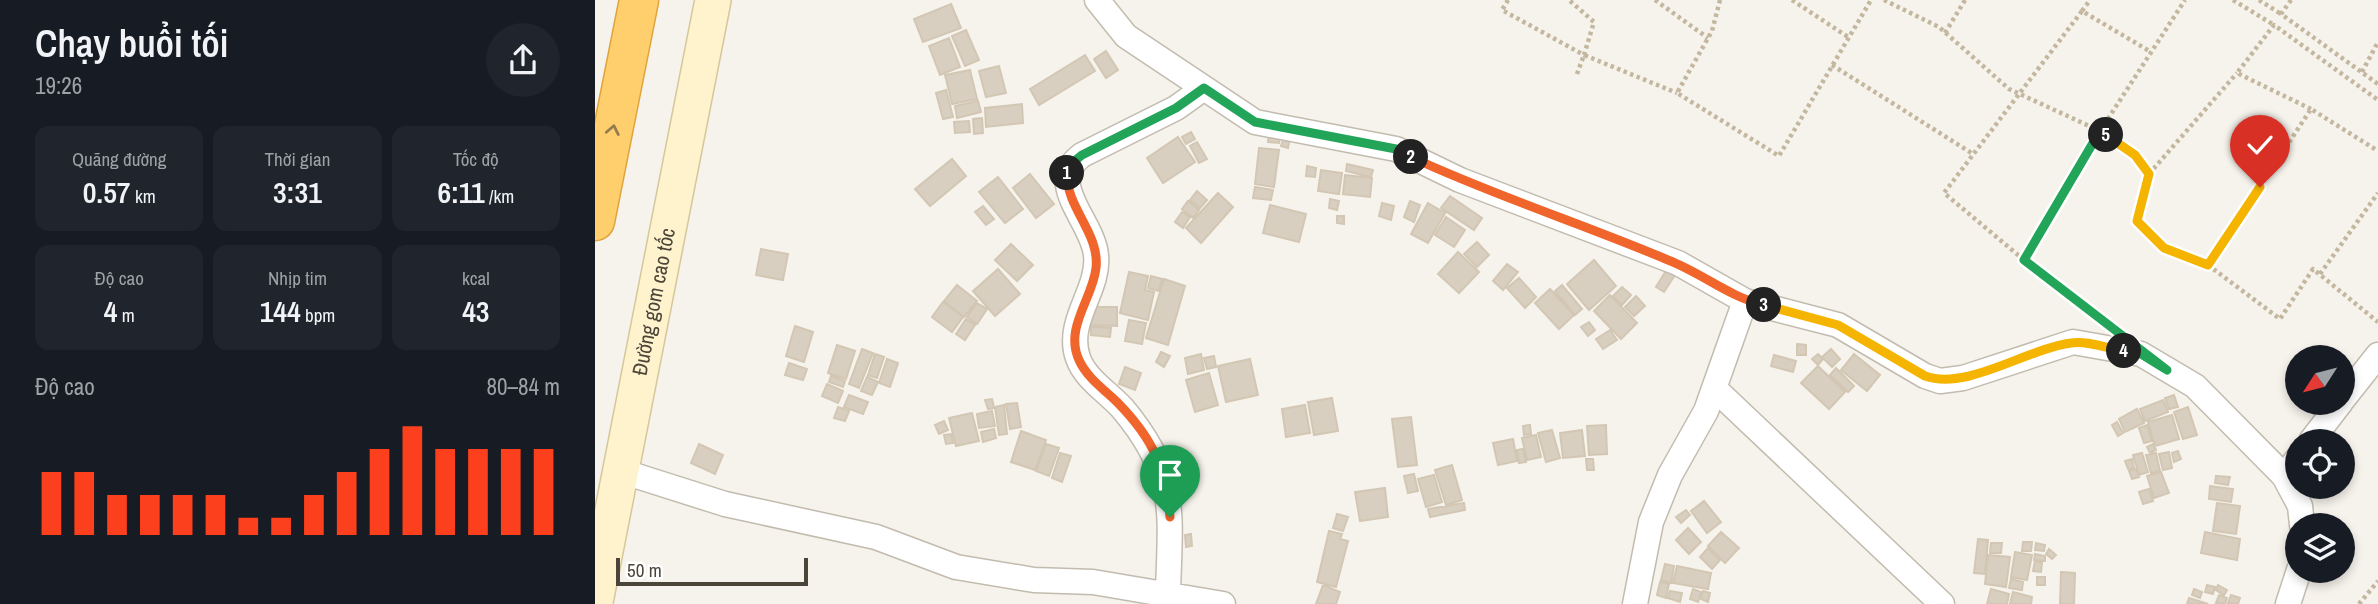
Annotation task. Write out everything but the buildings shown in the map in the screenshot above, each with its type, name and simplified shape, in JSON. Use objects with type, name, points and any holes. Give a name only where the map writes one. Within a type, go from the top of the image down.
[{"type":"highway","points":[[595,221],[639,0]]},
{"type":"main road","name":"Đường gom cao tốc","points":[[595,601],[713,0]]},
{"type":"street","points":[[1097,0],[1126,36],[1255,122],[1396,149],[1461,180],[1678,263],[1745,301],[1838,325],[1925,376],[1940,381],[1963,378],[2073,342],[2141,354],[2195,386],[2285,462]]},
{"type":"street","points":[[1168,594],[1170,517],[1166,478],[1139,427],[1091,377],[1077,357],[1079,317],[1094,279],[1096,254],[1072,201],[1067,174],[1072,163],[1082,155],[1176,108],[1204,88]]},
{"type":"street","points":[[1635,604],[1651,522],[1670,475],[1706,411],[1745,301]]},
{"type":"street","points":[[2355,384],[2378,355]]},
{"type":"street","points":[[1714,389],[1942,604]]},
{"type":"street","points":[[2320,429],[2331,415]]},
{"type":"street","points":[[621,471],[725,503],[876,537],[956,567],[1034,580],[1093,582],[1223,604]]},
{"type":"street","points":[[2288,604],[2295,583]]},
{"type":"path","points":[[1508,0],[1502,10],[1584,55],[1677,93],[1779,156],[1871,0]]},
{"type":"path","points":[[1569,0],[1594,22],[1577,74]]},
{"type":"path","points":[[1655,0],[1708,38]]},
{"type":"path","points":[[1677,93],[1708,38],[1720,0]]},
{"type":"path","points":[[1792,0],[1848,37]]},
{"type":"path","points":[[1884,0],[1945,33],[2009,89],[2100,131],[2135,155],[2149,174]]},
{"type":"path","points":[[1945,33],[1965,0]]},
{"type":"path","points":[[2090,0],[1944,193],[2024,260],[2112,328]]},
{"type":"path","points":[[2024,260],[2100,131],[2185,0]]},
{"type":"path","points":[[2233,0],[2274,24],[2378,100]]},
{"type":"path","points":[[2259,0],[2378,84]]},
{"type":"path","points":[[2281,14],[2291,0]]},
{"type":"path","points":[[2078,16],[2082,11],[2151,52]]},
{"type":"path","points":[[2274,24],[2237,72],[2149,174],[2137,221],[2164,248],[2208,265],[2280,319],[2313,269],[2378,322]]},
{"type":"path","points":[[2362,72],[2378,42]]},
{"type":"path","points":[[1832,65],[1973,154]]},
{"type":"path","points":[[2237,72],[2311,109],[2378,151]]},
{"type":"path","points":[[2208,265],[2311,109]]},
{"type":"path","points":[[2320,274],[2378,193]]},
{"type":"path","points":[[2359,604],[2378,581]]},
{"type":"route","points":[[1170,517],[1166,478],[1151,446],[1139,427],[1083,368],[1077,357],[1079,317],[1094,279],[1096,254],[1094,243],[1072,201],[1067,174],[1072,163],[1082,155],[1176,108],[1204,88],[1255,122],[1396,149],[1461,180],[1678,263],[1745,301],[1838,325],[1925,376],[1940,381],[1963,378],[2004,362],[2073,342],[2141,354],[2167,370],[2024,260],[2100,131],[2135,155],[2149,174],[2137,221],[2164,248],[2208,265],[2260,187]]}]
